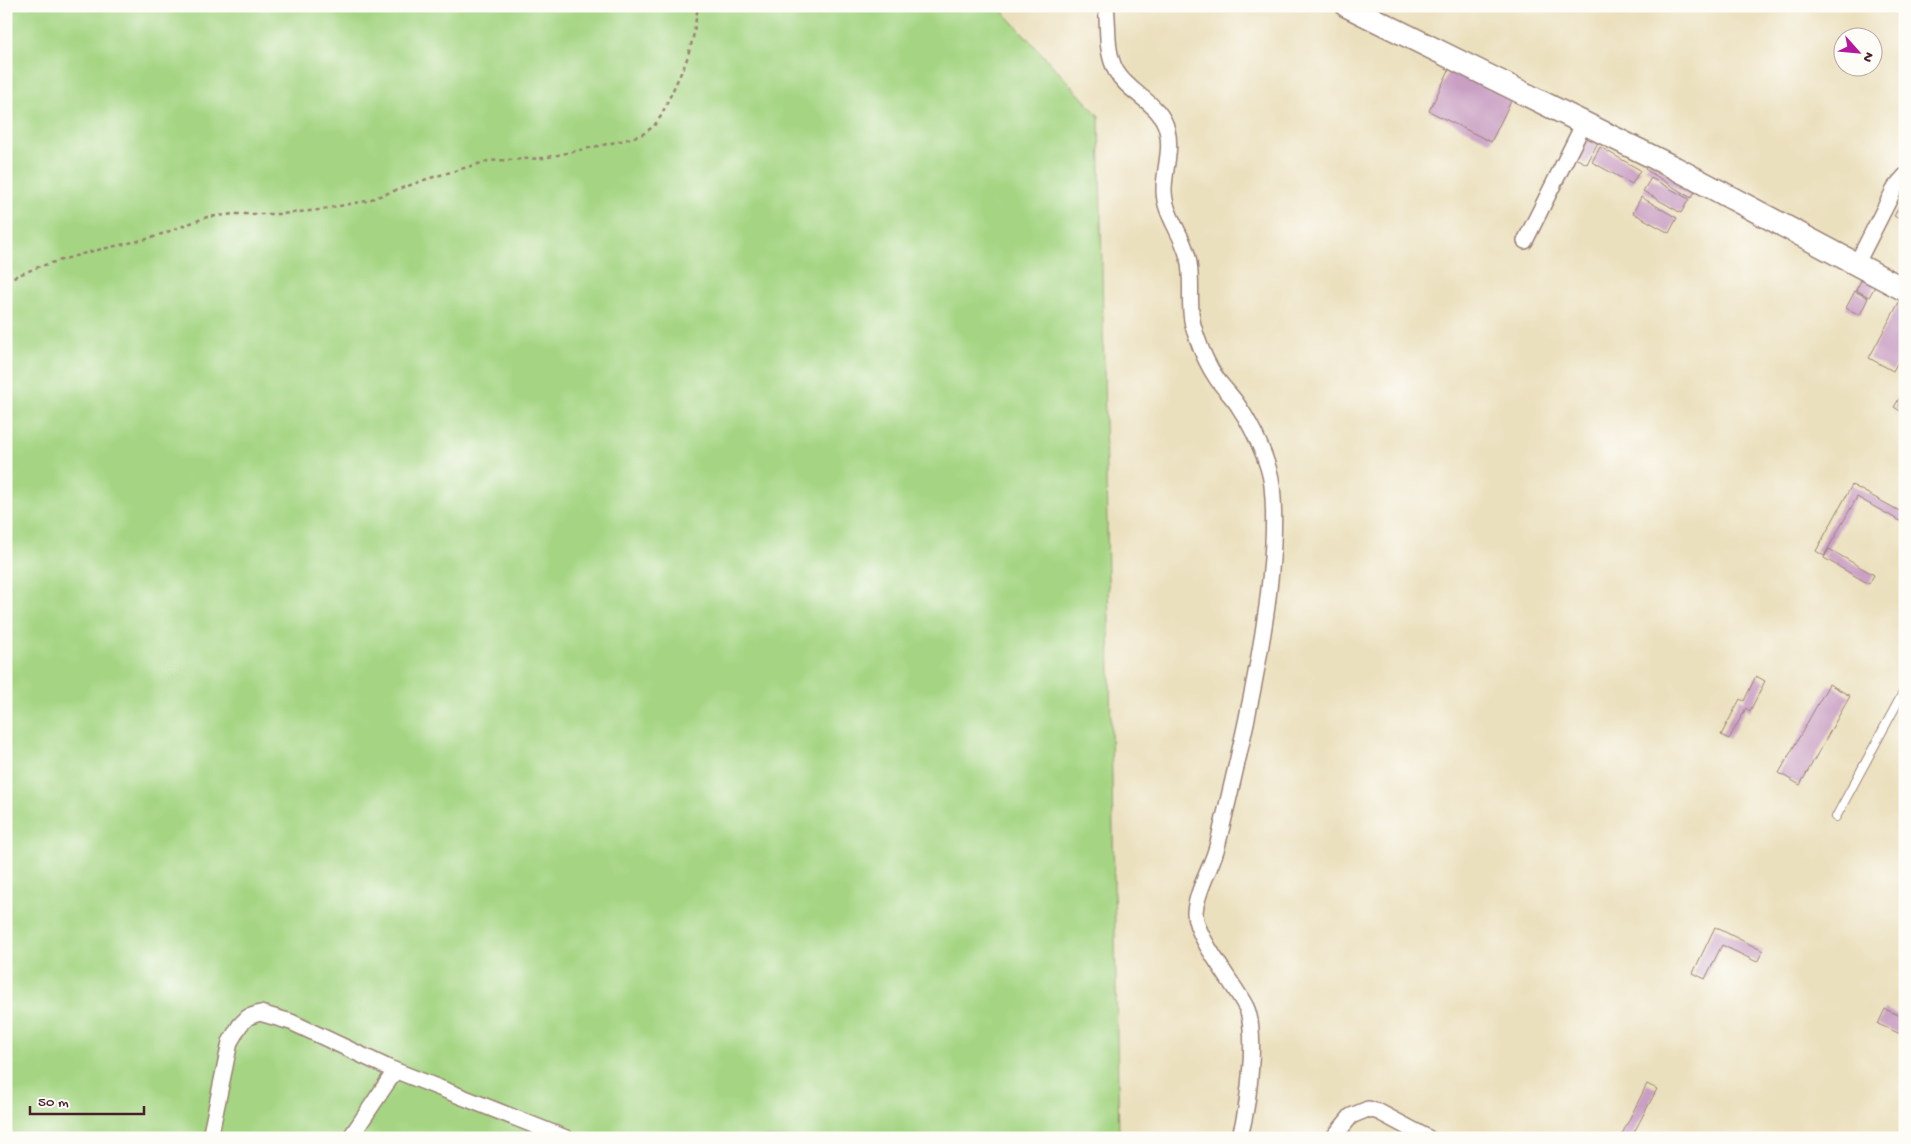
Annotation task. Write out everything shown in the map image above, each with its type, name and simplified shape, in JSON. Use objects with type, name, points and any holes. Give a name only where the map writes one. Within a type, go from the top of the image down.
[{"type":"street","points":[[1106,6],[1108,48],[1117,73],[1126,84],[1158,112],[1165,122],[1168,131],[1169,143],[1164,189],[1166,203],[1188,256],[1191,290],[1190,310],[1196,337],[1216,377],[1242,410],[1266,462],[1271,482],[1274,534],[1262,640],[1248,715],[1217,846],[1197,900],[1195,916],[1200,932],[1247,1008],[1252,1026],[1245,1112],[1239,1138]]},
{"type":"street","points":[[1347,6],[1675,168],[1905,290]]},
{"type":"street","points":[[1525,241],[1584,123]]},
{"type":"street","points":[[1857,263],[1896,186],[1905,176]]},
{"type":"street","points":[[210,1138],[230,1042],[240,1025],[248,1017],[260,1014],[291,1022],[396,1071],[566,1138]]},
{"type":"street","points":[[350,1138],[396,1071]]},
{"type":"street","points":[[1334,1138],[1351,1116],[1368,1109],[1379,1112],[1428,1138]]},
{"type":"lane","points":[[1836,817],[1905,689]]},
{"type":"path","points":[[6,280],[41,266],[89,252],[152,238],[207,218],[235,214],[282,214],[366,201],[427,179],[488,161],[544,158],[625,140],[643,134],[654,126],[661,116],[686,62],[693,38],[698,6]]},
{"type":"green space","points":[[6,6],[998,6],[1099,116],[1119,1138],[6,1138]]},
{"type":"building","points":[[1453,62],[1515,93],[1491,142],[1429,111]]},
{"type":"building","points":[[1586,126],[1602,134],[1587,164],[1571,156]]},
{"type":"building","points":[[1600,147],[1640,170],[1632,184],[1592,162]]},
{"type":"building","points":[[1650,162],[1696,190],[1691,198],[1645,169]]},
{"type":"building","points":[[1651,178],[1689,199],[1681,213],[1643,191]]},
{"type":"building","points":[[1641,197],[1677,218],[1669,233],[1633,213]]},
{"type":"building","points":[[1901,204],[1905,207],[1905,222],[1894,216]]},
{"type":"building","points":[[1866,271],[1879,279],[1869,297],[1856,290]]},
{"type":"building","points":[[1855,291],[1868,298],[1860,315],[1846,308]]},
{"type":"building","points":[[1905,291],[1905,349],[1893,371],[1869,358]]},
{"type":"building","points":[[1905,389],[1905,414],[1894,407]]},
{"type":"building","points":[[1852,485],[1905,514],[1905,524],[1857,497],[1824,556],[1816,551]]},
{"type":"building","points":[[1829,549],[1874,575],[1869,584],[1824,558]]},
{"type":"building","points":[[1756,676],[1765,681],[1750,711],[1746,708],[1729,739],[1721,735],[1740,699],[1744,701]]},
{"type":"building","points":[[1829,684],[1850,696],[1800,785],[1779,773]]},
{"type":"building","points":[[1715,927],[1763,951],[1757,962],[1722,945],[1705,979],[1693,973]]},
{"type":"building","points":[[1885,1009],[1905,1018],[1905,1036],[1878,1024]]},
{"type":"building","points":[[1647,1084],[1657,1089],[1631,1138],[1620,1138]]}]
